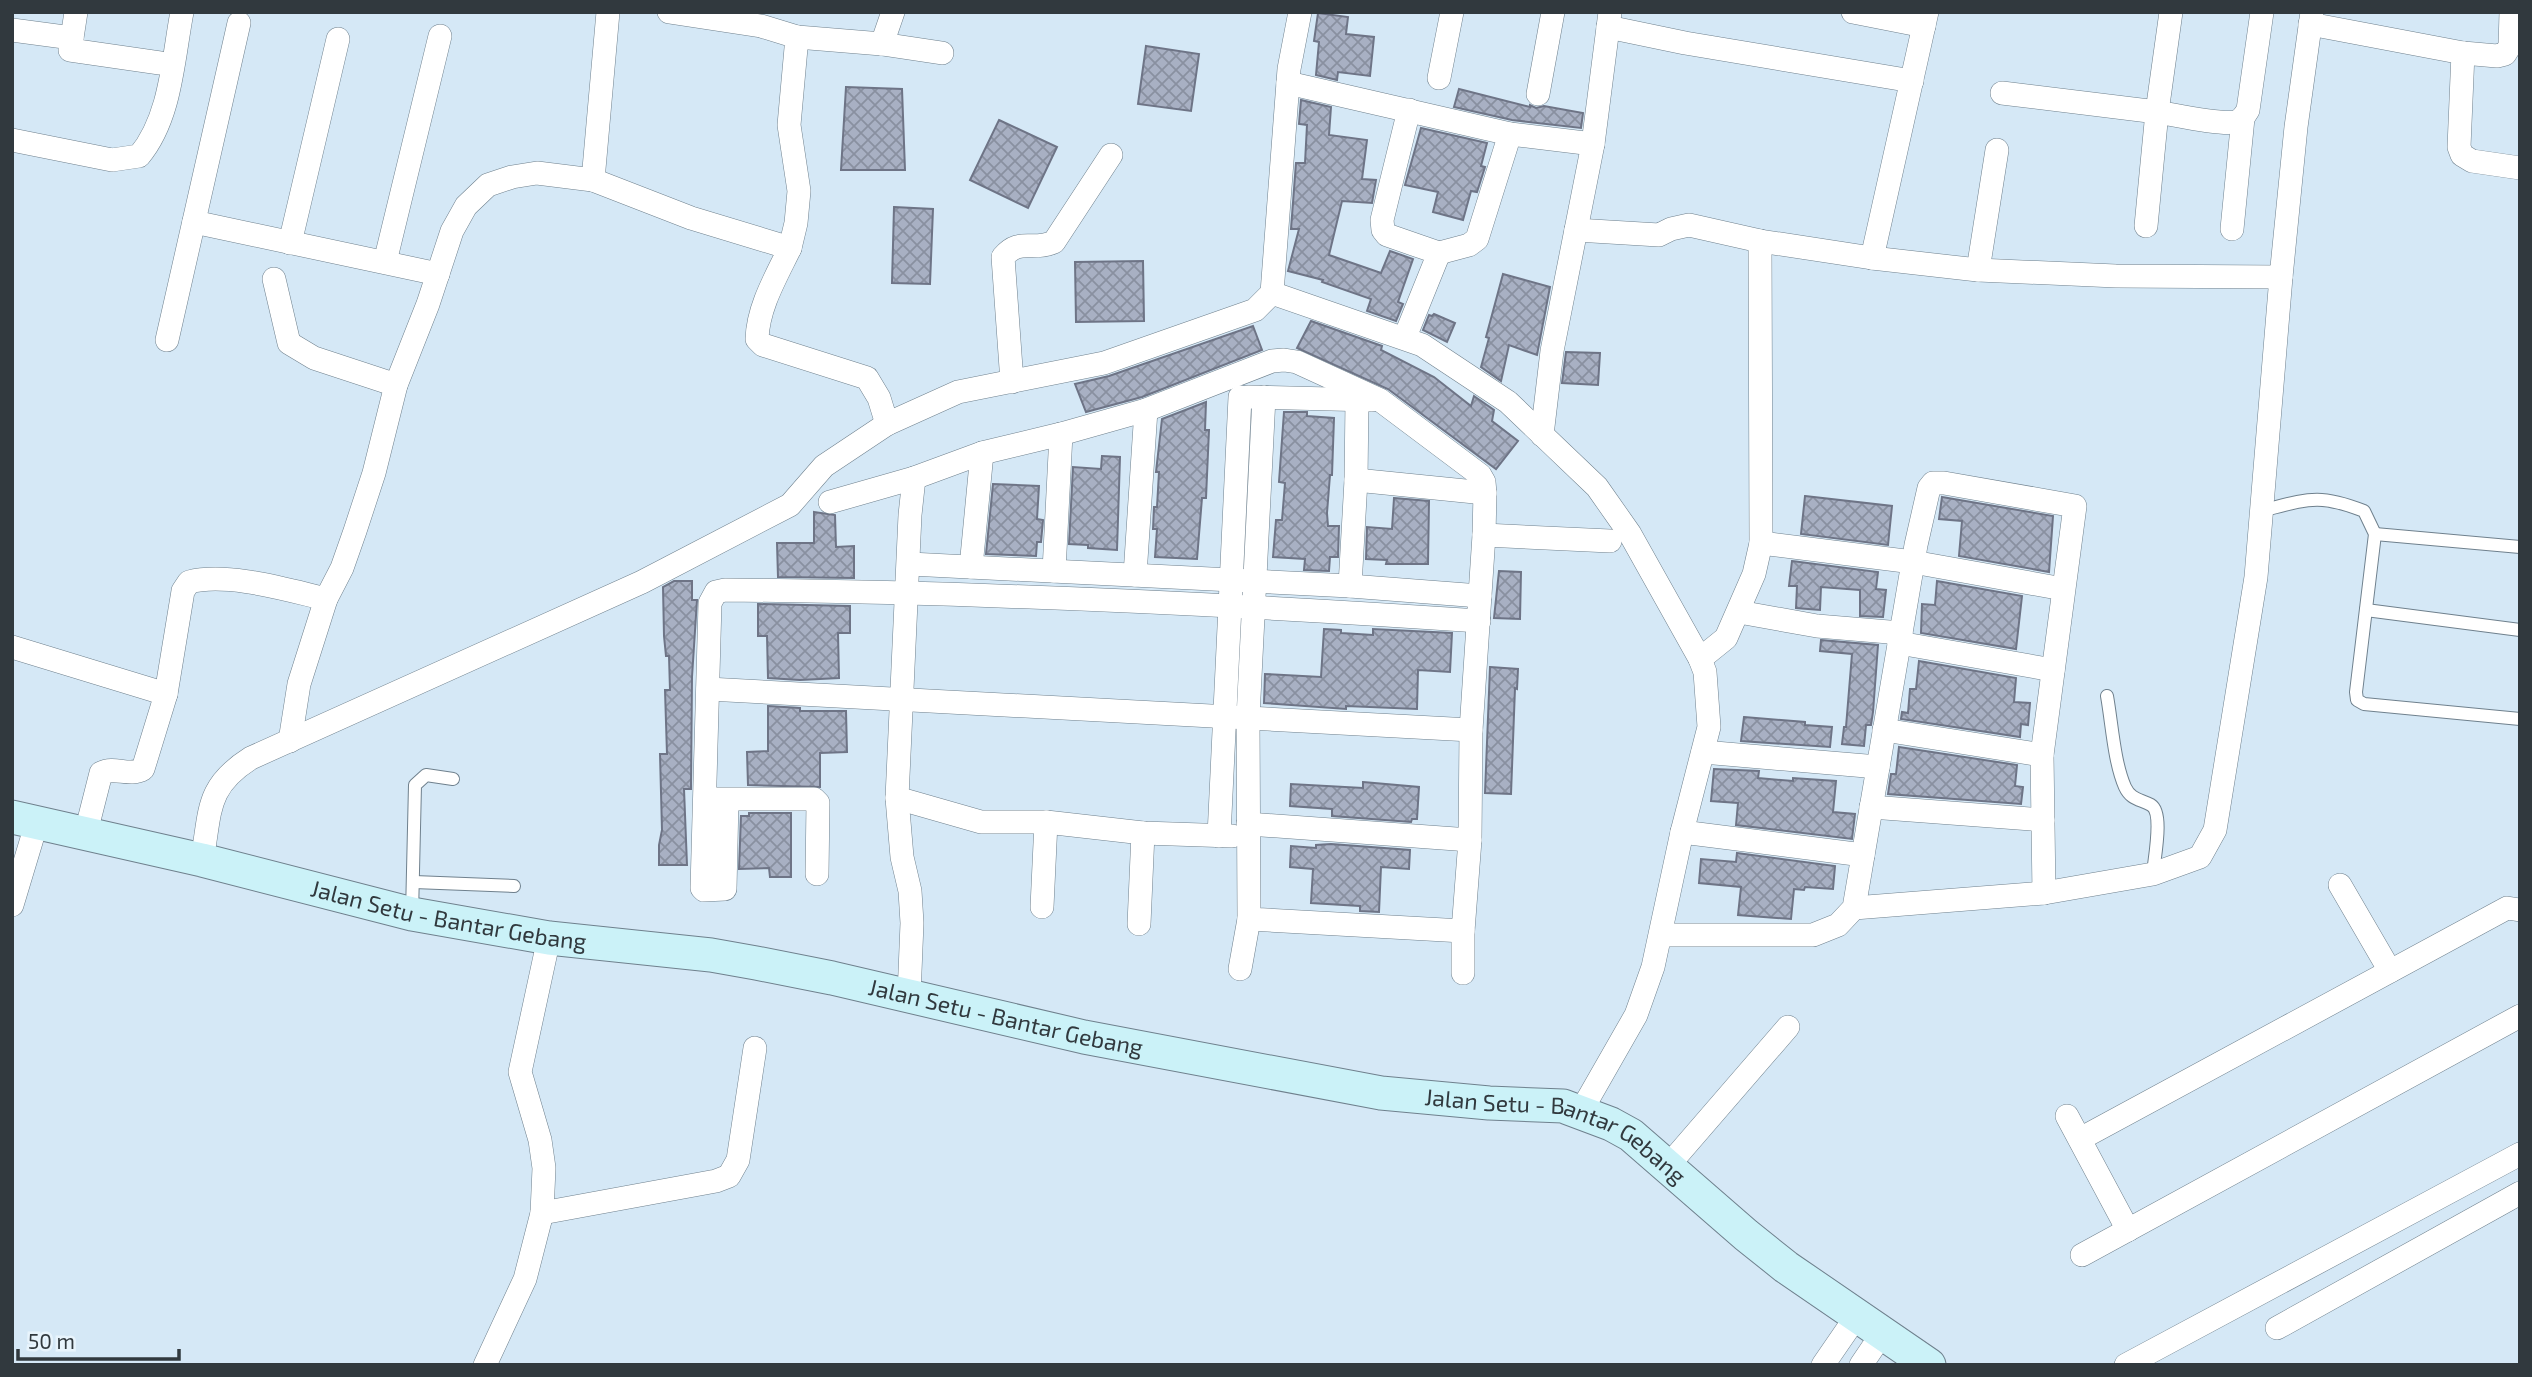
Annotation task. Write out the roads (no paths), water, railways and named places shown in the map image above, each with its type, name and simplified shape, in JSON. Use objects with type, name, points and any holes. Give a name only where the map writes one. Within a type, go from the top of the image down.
[{"type":"main road","name":"Jalan Setu - Bantar Gebang","points":[[25,819],[202,860],[413,898],[549,938],[756,962],[1084,1037],[1381,1093],[1489,1103],[1563,1106],[1611,1124],[1631,1135],[1746,1236],[1786,1267],[1929,1365]]},
{"type":"street","points":[[76,12],[70,50],[160,63]]},
{"type":"street","points":[[12,140],[112,160],[139,156],[149,145],[163,110],[182,12]]},
{"type":"street","points":[[593,180],[608,12]]},
{"type":"street","points":[[670,12],[763,19],[797,37],[882,44],[942,53]]},
{"type":"street","points":[[882,44],[892,12]]},
{"type":"street","points":[[202,860],[214,792],[229,772],[251,758],[642,582],[790,505],[824,466],[887,424],[958,392],[1104,363],[1255,310],[1272,293],[1288,83],[1300,12]]},
{"type":"street","points":[[1439,78],[1452,12]]},
{"type":"street","points":[[1538,94],[1553,12]]},
{"type":"street","points":[[1853,12],[1926,19],[1872,258]]},
{"type":"street","points":[[2147,226],[2157,112],[2171,12]]},
{"type":"street","points":[[2232,229],[2243,118],[2248,110],[2262,12]]},
{"type":"street","points":[[1854,908],[2044,892],[2153,873],[2200,857],[2215,830],[2256,577],[2281,277],[2296,127],[2311,18],[2463,53],[2497,56],[2505,54],[2510,46],[2511,12]]},
{"type":"street","points":[[1542,435],[1552,351],[1593,144],[1609,20],[1685,43],[1912,81]]},
{"type":"street","points":[[167,341],[239,23]]},
{"type":"street","points":[[12,30],[72,38]]},
{"type":"street","points":[[385,262],[440,36]]},
{"type":"street","points":[[797,37],[789,125],[799,191],[796,223],[790,248],[757,324],[757,339],[763,345],[867,378],[879,398],[887,424]]},
{"type":"street","points":[[290,243],[338,39]]},
{"type":"street","points":[[2463,53],[2459,147],[2462,155],[2472,161],[2520,168]]},
{"type":"street","points":[[1288,83],[1510,134],[1593,144]]},
{"type":"street","points":[[2002,93],[2224,122],[2243,118]]},
{"type":"street","points":[[1409,110],[1382,220],[1383,230],[1387,235],[1439,253],[1469,244],[1476,239],[1510,134]]},
{"type":"street","points":[[1978,270],[1997,150]]},
{"type":"street","points":[[1012,382],[1003,257],[1018,245],[1040,248],[1054,242],[1111,155]]},
{"type":"street","points":[[290,741],[299,684],[326,599],[342,568],[374,473],[396,385],[452,231],[466,206],[488,185],[512,177],[537,173],[593,180],[691,218],[790,248]]},
{"type":"street","points":[[194,222],[438,274]]},
{"type":"street","points":[[1576,230],[1659,235],[1689,225],[1760,241],[1978,270],[2116,276],[2281,277]]},
{"type":"street","points":[[1700,659],[1726,638],[1754,574],[1761,542],[1760,241]]},
{"type":"street","points":[[1405,337],[1439,253]]},
{"type":"street","points":[[274,279],[289,343],[314,358],[396,385]]},
{"type":"street","points":[[1272,293],[1405,337],[1422,345],[1508,402],[1597,486],[1630,534],[1705,672],[1709,727],[1682,832],[1653,967],[1636,1015],[1580,1113]]},
{"type":"street","points":[[830,502],[915,478],[982,453],[1061,435],[1146,411],[1272,361],[1284,359],[1297,362],[1369,400],[1480,475],[1485,493],[1484,535],[1471,730],[1463,973]]},
{"type":"street","points":[[1189,393],[1369,400]]},
{"type":"street","points":[[1219,836],[1240,397]]},
{"type":"street","points":[[1240,969],[1249,919],[1248,717],[1264,397]]},
{"type":"street","points":[[1350,586],[1356,480],[1369,400]]},
{"type":"street","points":[[1135,575],[1146,411]]},
{"type":"street","points":[[1054,571],[1061,435]]},
{"type":"street","points":[[971,567],[982,453]]},
{"type":"street","points":[[909,996],[912,923],[897,798],[915,478]]},
{"type":"street","points":[[1356,480],[1485,493]]},
{"type":"street","points":[[1661,934],[1813,935],[1838,925],[1854,908],[1913,562],[1927,494],[1933,483],[2075,506],[2042,755],[2044,892]]},
{"type":"street","points":[[1484,535],[1610,541]]},
{"type":"street","points":[[1761,542],[1913,562],[2063,589]]},
{"type":"street","points":[[910,564],[1350,586],[1480,596]]},
{"type":"street","points":[[86,832],[98,776],[105,771],[134,773],[143,769],[166,694],[183,591],[189,582],[201,579],[256,583],[326,599]]},
{"type":"street","points":[[817,874],[818,803],[814,799],[716,799],[708,690],[710,603],[716,592],[909,591],[1254,606],[1479,621]]},
{"type":"street","points":[[1739,611],[1900,638],[2053,670]]},
{"type":"street","points":[[12,647],[166,694]]},
{"type":"street","points":[[708,690],[1471,730]]},
{"type":"street","points":[[1885,730],[2042,755]]},
{"type":"street","points":[[1703,752],[1878,767]]},
{"type":"street","points":[[897,798],[981,822],[1046,822],[1143,833],[1219,836],[1249,831],[1469,840]]},
{"type":"street","points":[[1871,807],[2043,820]]},
{"type":"street","points":[[12,905],[25,819]]},
{"type":"street","points":[[1042,907],[1046,822]]},
{"type":"street","points":[[1682,832],[1863,855]]},
{"type":"street","points":[[1139,924],[1143,833]]},
{"type":"street","points":[[2340,884],[2390,971]]},
{"type":"street","points":[[2080,1139],[2507,908],[2520,910]]},
{"type":"street","points":[[1249,919],[1463,931]]},
{"type":"street","points":[[485,1365],[525,1279],[542,1213],[540,1140],[520,1072],[549,938]]},
{"type":"street","points":[[2082,1255],[2520,1016]]},
{"type":"street","points":[[1667,1167],[1788,1027]]},
{"type":"street","points":[[542,1213],[716,1181],[729,1176],[738,1160],[755,1048]]},
{"type":"street","points":[[2067,1116],[2128,1230]]},
{"type":"street","points":[[2126,1365],[2520,1154]]},
{"type":"street","points":[[2277,1328],[2520,1193]]},
{"type":"street","points":[[1823,1365],[1869,1325]]},
{"type":"street","points":[[1861,1365],[1869,1325]]},
{"type":"lane","points":[[2262,511],[2319,498],[2339,501],[2364,511],[2375,534],[2357,700],[2364,704],[2520,719]]},
{"type":"lane","points":[[2375,534],[2520,547]]},
{"type":"lane","points":[[2366,610],[2520,630]]},
{"type":"lane","points":[[2107,696],[2125,788],[2131,797],[2153,806],[2156,810],[2158,821],[2153,873]]},
{"type":"lane","points":[[453,779],[426,775],[415,785],[413,898],[514,886]]}]
